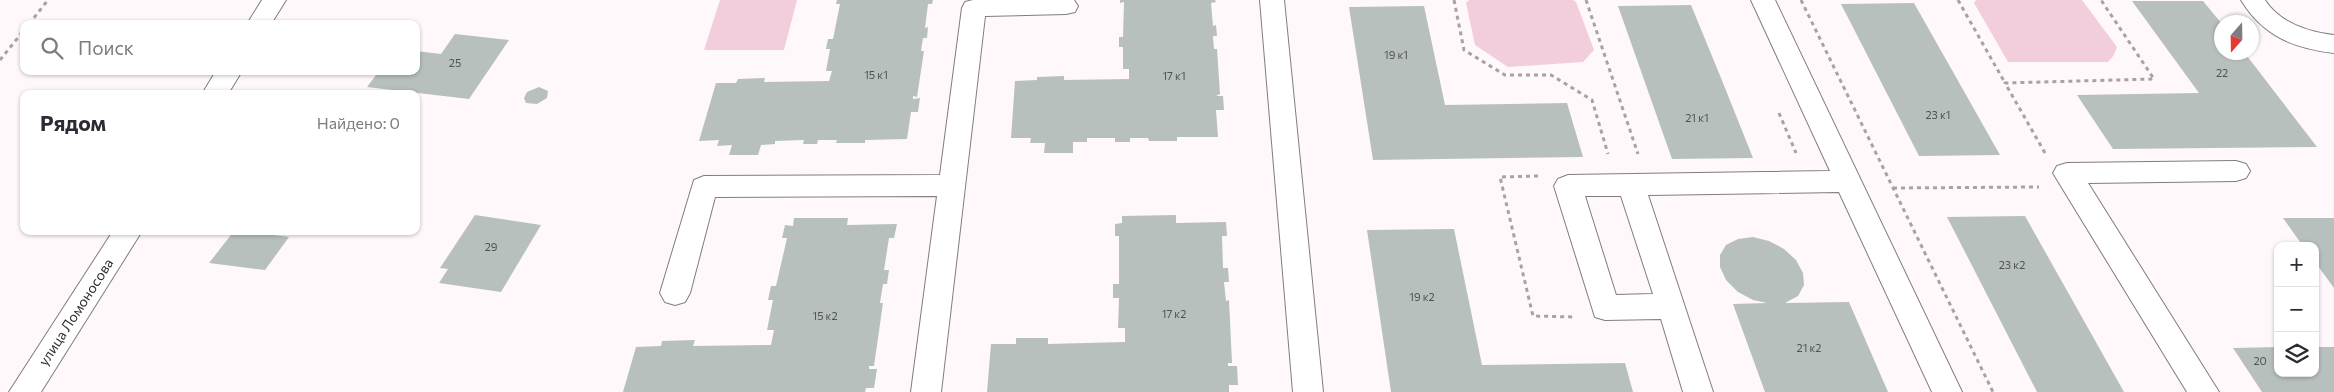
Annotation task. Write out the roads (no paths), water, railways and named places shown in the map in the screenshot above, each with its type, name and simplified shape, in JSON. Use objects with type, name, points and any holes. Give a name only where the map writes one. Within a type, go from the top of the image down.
[{"type":"street","points":[[262,20],[274,0]]},
{"type":"street","points":[[1272,0],[1308,392]]},
{"type":"street","points":[[1763,0],[1947,392]]},
{"type":"street","points":[[2253,0],[2256,7],[2267,18],[2283,29],[2302,38],[2334,44]]},
{"type":"street","points":[[926,392],[974,8],[1066,6]]},
{"type":"street","points":[[217,90],[226,75]]},
{"type":"street","points":[[2204,392],[2067,173],[2236,171]]},
{"type":"street","points":[[1672,306],[1605,308],[1568,186],[1848,181]]},
{"type":"street","points":[[675,293],[704,187],[952,185]]},
{"type":"street","points":[[1624,185],[1672,306],[1698,392]]},
{"type":"street","name":"улица Ломоносова","points":[[24,392],[125,235]]}]
